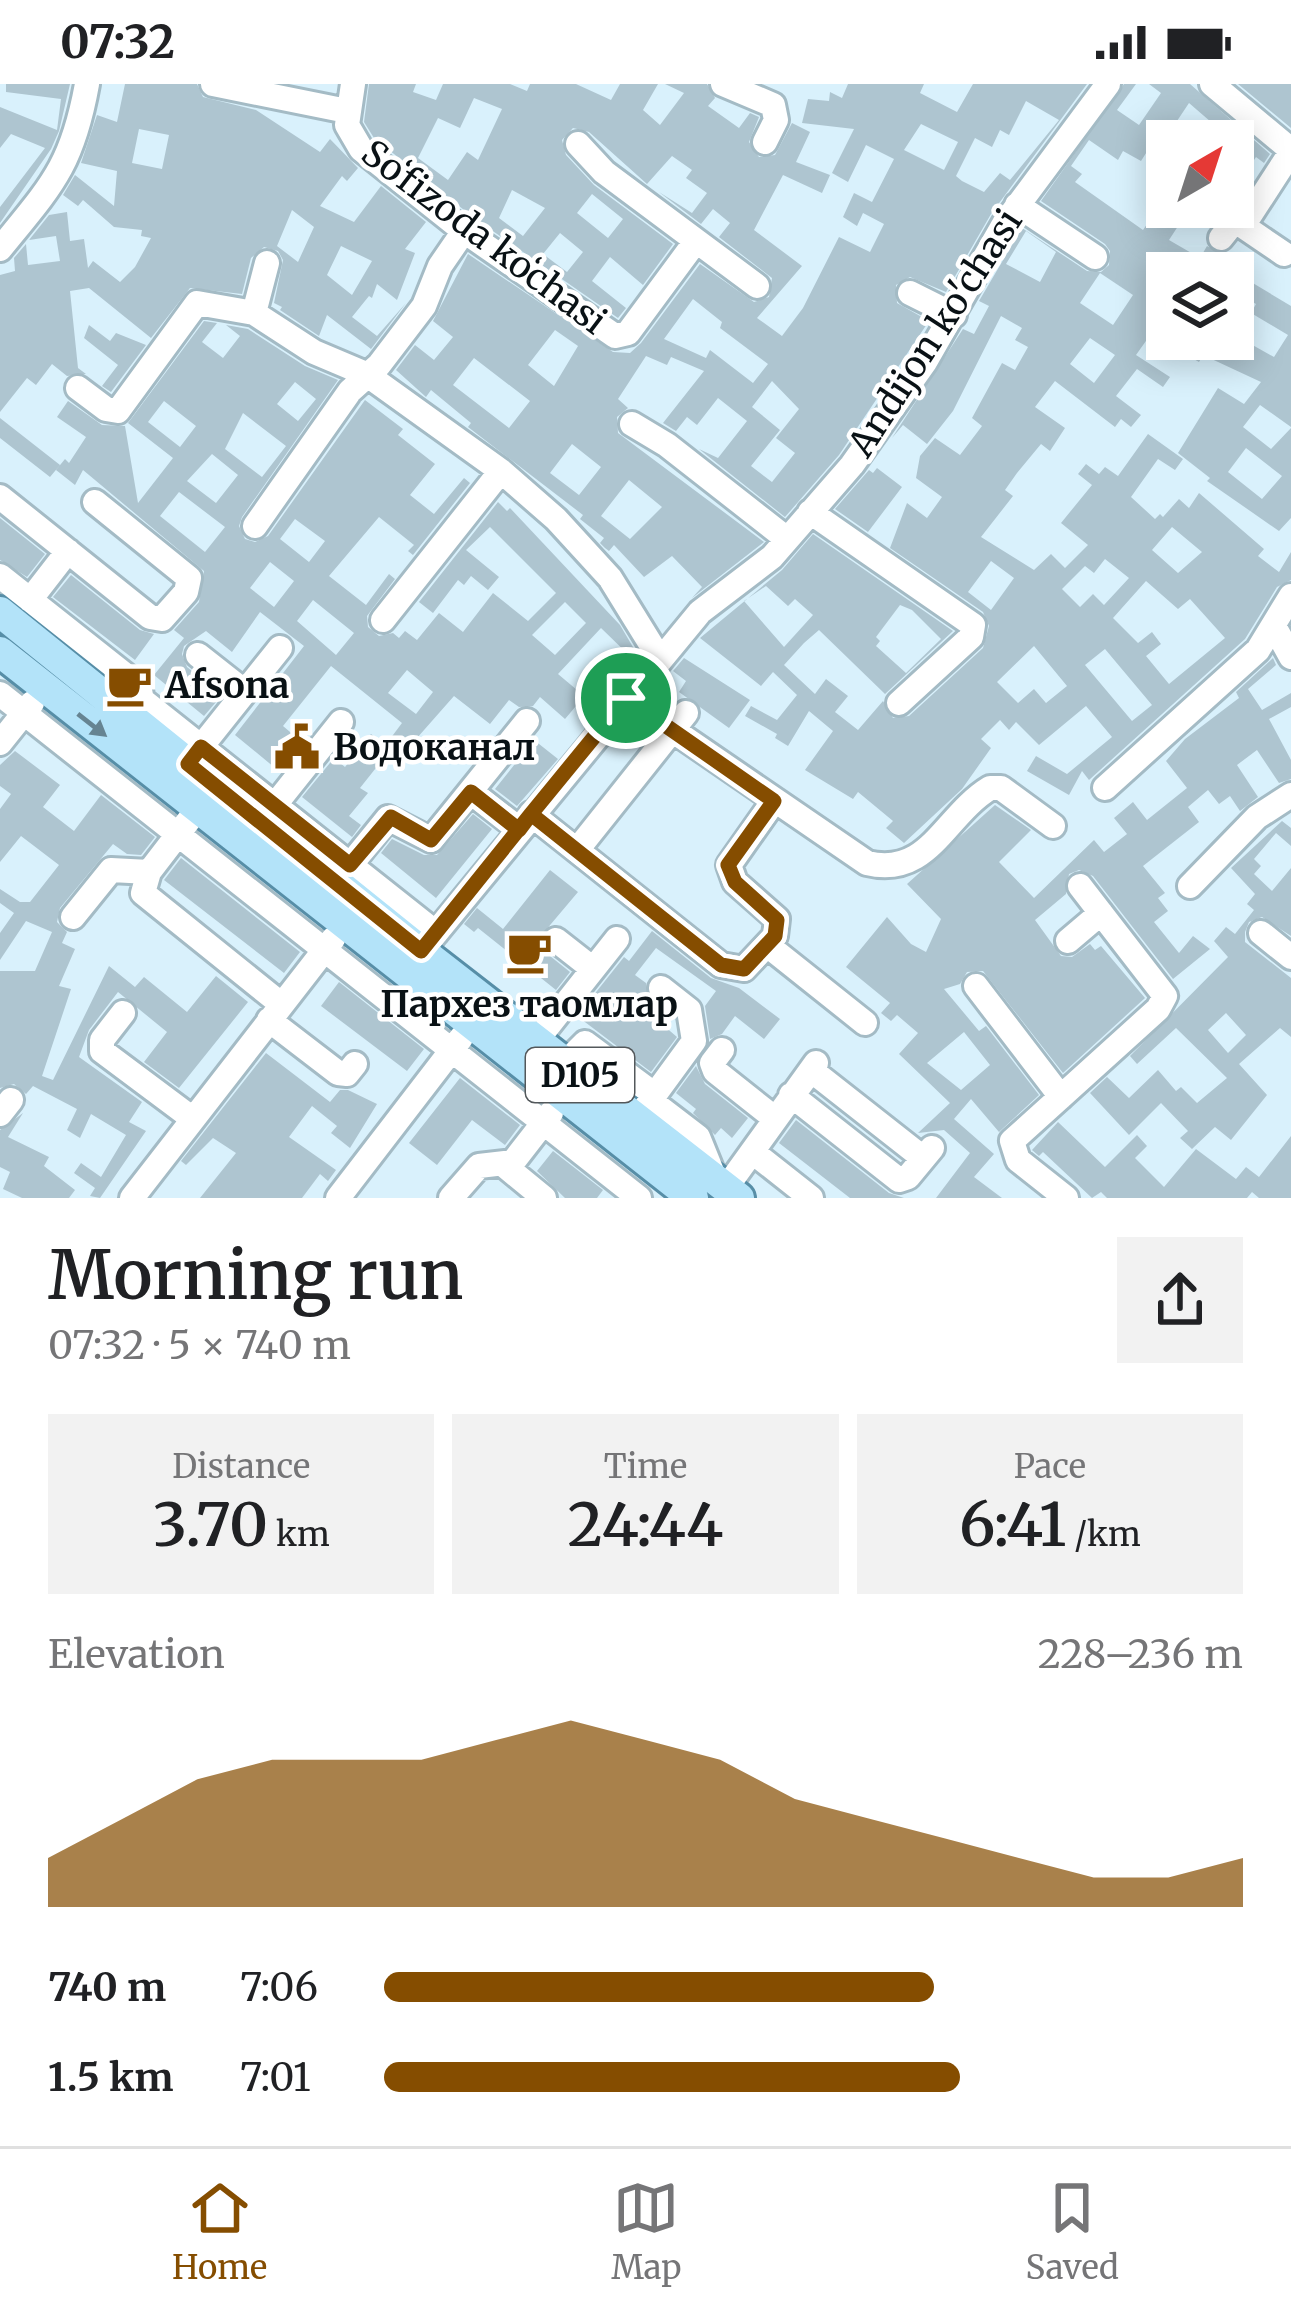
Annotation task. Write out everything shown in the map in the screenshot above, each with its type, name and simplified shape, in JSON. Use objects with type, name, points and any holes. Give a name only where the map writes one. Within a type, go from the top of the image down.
[{"type":"main road","name":"D105","points":[[0,612],[195,755],[428,942],[471,1026]]},
{"type":"main road","name":"D105","points":[[0,652],[189,820],[334,937],[471,1026],[644,1159],[718,1191]]},
{"type":"main road","name":"D105","points":[[471,1026],[536,1040],[565,1063],[648,1105],[718,1191]]},
{"type":"street","points":[[0,249],[72,152],[87,84]]},
{"type":"street","points":[[213,84],[347,111]]},
{"type":"street","name":"Soʻfizoda koʻchasi","points":[[353,84],[347,111],[350,137],[361,149],[464,231],[619,338],[696,241]]},
{"type":"street","points":[[723,84],[772,105],[776,120],[765,142]]},
{"type":"street","name":"Andijon ko'chasi","points":[[428,942],[700,612],[772,557],[872,438],[953,315],[1017,205],[1108,84]]},
{"type":"street","points":[[1212,84],[1291,151],[1232,232],[1284,254]]},
{"type":"street","points":[[578,144],[604,172],[757,286]]},
{"type":"street","points":[[1017,205],[1095,257]]},
{"type":"street","points":[[254,526],[366,374],[424,306],[440,266],[464,231]]},
{"type":"street","points":[[254,313],[267,263]]},
{"type":"street","points":[[910,292],[953,315]]},
{"type":"street","points":[[78,388],[106,409],[118,410],[197,303],[254,313],[314,352],[366,374],[501,471],[556,519],[610,578],[660,658]]},
{"type":"street","points":[[632,424],[788,538]]},
{"type":"street","points":[[382,620],[501,471]]},
{"type":"street","points":[[0,497],[156,620],[167,614],[186,592],[189,578],[95,502]]},
{"type":"street","points":[[810,512],[973,625],[971,638],[899,703]]},
{"type":"street","points":[[30,600],[68,551]]},
{"type":"street","points":[[0,576],[139,686],[142,700],[195,755],[280,648]]},
{"type":"street","points":[[1105,788],[1258,650],[1291,596]]},
{"type":"street","points":[[1274,626],[1291,657]]},
{"type":"street","points":[[198,655],[245,692]]},
{"type":"street","points":[[0,743],[45,688]]},
{"type":"street","points":[[0,694],[189,820],[149,872],[143,892],[338,1073],[347,1074],[355,1064]]},
{"type":"street","points":[[626,698],[679,722],[774,801],[850,855],[886,868],[909,865],[990,788],[1000,788],[1053,826]]},
{"type":"street","points":[[343,874],[391,817],[431,840],[527,721]]},
{"type":"street","points":[[268,814],[341,722]]},
{"type":"street","points":[[577,850],[679,722]]},
{"type":"street","points":[[471,792],[577,850],[721,965],[744,969],[778,929],[777,920],[735,882],[728,865],[774,801]]},
{"type":"street","points":[[1190,886],[1257,818],[1291,795]]},
{"type":"street","points":[[74,917],[111,870],[149,872]]},
{"type":"street","points":[[1066,1198],[1024,1165],[1011,1148],[1017,1136],[1158,1010],[1165,996],[1080,886]]},
{"type":"street","points":[[1068,941],[1101,913]]},
{"type":"street","points":[[1261,933],[1291,957]]},
{"type":"street","points":[[133,1198],[334,937]]},
{"type":"street","points":[[536,1040],[617,939]]},
{"type":"street","points":[[556,940],[593,970]]},
{"type":"street","points":[[767,945],[866,1023]]},
{"type":"street","points":[[976,986],[1060,1096]]},
{"type":"street","points":[[648,1105],[694,1041],[688,1010],[661,988]]},
{"type":"street","points":[[123,1013],[102,1040],[102,1051],[193,1119]]},
{"type":"street","points":[[338,1198],[471,1026],[543,1123],[626,1194],[644,1159]]},
{"type":"street","points":[[722,1050],[712,1067],[773,1117]]},
{"type":"street","points":[[718,1191],[754,1153],[773,1117],[814,1066],[928,1153],[908,1177],[899,1180],[791,1095]]},
{"type":"street","points":[[505,1166],[564,1097]]},
{"type":"street","points":[[754,1153],[811,1198]]},
{"type":"street","points":[[451,1198],[479,1166],[505,1166],[544,1198]]},
{"type":"building","points":[[6,84],[70,84],[59,131],[51,149],[0,223],[0,207],[45,148],[11,134],[0,148],[0,107],[57,130],[61,99],[6,92]]},
{"type":"building","points":[[125,84],[197,84],[203,97],[256,110],[320,152],[330,139],[358,168],[347,181],[342,176],[320,206],[354,222],[381,186],[426,222],[405,249],[415,253],[397,300],[377,284],[372,298],[352,317],[377,336],[406,303],[371,349],[327,315],[319,336],[274,303],[283,260],[278,251],[264,247],[251,258],[242,294],[190,288],[151,338],[89,288],[70,291],[78,368],[86,374],[67,376],[52,364],[36,385],[27,378],[0,412],[0,275],[15,271],[14,258],[26,244],[28,265],[60,261],[56,236],[29,240],[49,215],[67,212],[70,241],[84,239],[88,268],[93,261],[120,282],[135,267],[151,238],[141,236],[142,230],[114,227],[83,200],[78,206],[63,195],[75,175],[114,206],[117,171],[81,163],[97,115],[117,122]],"holes":[[[139,129],[169,135],[162,169],[132,163]],[[292,210],[314,227],[298,262],[277,246]],[[341,246],[372,261],[352,295],[327,275]]]},
{"type":"building","points":[[369,84],[416,84],[413,92],[436,100],[443,84],[510,84],[527,91],[530,84],[576,84],[611,100],[620,84],[658,84],[643,110],[660,125],[684,93],[665,84],[707,84],[715,98],[708,106],[739,128],[750,113],[759,117],[749,142],[759,157],[775,155],[792,123],[810,132],[796,162],[830,175],[822,193],[783,175],[754,230],[802,266],[757,318],[782,336],[803,308],[839,237],[870,252],[884,224],[863,213],[857,226],[843,217],[854,193],[872,202],[894,159],[866,145],[848,182],[832,173],[854,129],[802,123],[808,99],[829,101],[830,92],[842,98],[848,84],[924,84],[920,93],[957,112],[973,84],[1087,84],[991,214],[946,292],[910,277],[896,285],[897,303],[929,321],[839,455],[785,517],[699,449],[718,458],[747,421],[718,398],[697,425],[687,417],[676,431],[663,423],[704,371],[671,357],[667,365],[646,356],[618,399],[628,408],[617,417],[618,433],[764,542],[692,598],[702,587],[672,556],[644,577],[614,545],[609,551],[600,543],[604,538],[580,519],[583,515],[468,427],[471,423],[431,390],[426,397],[396,370],[415,345],[434,360],[453,337],[433,321],[468,254],[613,352],[630,353],[641,343],[700,264],[754,302],[769,297],[772,278],[719,237],[730,223],[713,209],[701,224],[659,192],[692,213],[707,193],[686,178],[692,170],[672,156],[647,184],[589,132],[573,128],[562,140],[566,155],[594,185],[673,244],[643,285],[610,257],[592,281],[626,308],[618,318],[474,218],[374,138],[364,122]],"holes":[[[474,98],[502,109],[478,160],[467,152],[448,180],[418,158],[438,118],[460,128]],[[1026,101],[1059,120],[1010,180],[1000,173],[984,192],[956,176],[975,138],[992,147],[1000,130],[1009,135]],[[921,124],[958,142],[944,170],[904,150]],[[512,190],[545,208],[523,236],[499,218]],[[592,194],[623,219],[608,238],[577,213]],[[560,233],[583,252],[567,272],[543,254]],[[693,299],[722,322],[720,328],[768,364],[753,383],[710,350],[706,358],[664,339]],[[555,330],[578,346],[554,386],[528,365]],[[474,358],[530,401],[509,428],[453,385]],[[772,381],[799,409],[776,438],[795,453],[772,482],[751,466],[780,430],[752,407]],[[572,444],[601,467],[579,495],[550,473]],[[629,480],[662,507],[630,539],[601,516]]]},
{"type":"building","points":[[1124,84],[1136,84],[1117,110],[1139,125],[1161,93],[1149,84],[1190,84],[1231,120],[1209,120],[1189,103],[1178,120],[1146,120],[1146,153],[1141,161],[1123,151],[1118,160],[1089,140],[1071,166],[1082,174],[1075,182],[1143,230],[1146,226],[1177,228],[1169,240],[1190,252],[1146,252],[1146,341],[1136,355],[1170,377],[1163,387],[1137,369],[1116,396],[1141,415],[1131,427],[1121,419],[1115,427],[1055,381],[1035,407],[1065,428],[1050,451],[1041,444],[1017,473],[1005,490],[1013,496],[981,537],[1034,570],[1051,554],[1065,568],[1088,545],[1061,523],[1092,485],[1078,474],[1086,464],[1099,474],[1105,467],[1118,476],[1148,434],[1183,459],[1175,470],[1158,459],[1131,497],[1155,519],[1179,499],[1189,508],[1199,493],[1264,549],[1258,556],[1279,572],[1291,552],[1291,580],[1277,587],[1245,639],[1089,780],[1082,771],[1069,795],[1027,771],[1036,756],[1067,774],[1112,737],[1086,706],[1039,745],[1016,722],[1009,730],[1000,720],[981,739],[991,748],[962,789],[904,843],[886,828],[893,821],[858,792],[853,799],[805,770],[833,731],[809,711],[788,746],[775,738],[777,734],[745,716],[751,706],[777,720],[797,695],[773,672],[761,686],[700,638],[744,601],[784,647],[813,615],[795,599],[788,606],[766,586],[747,599],[782,570],[813,534],[953,631],[885,694],[819,630],[804,643],[784,665],[815,694],[826,679],[848,696],[835,712],[858,730],[883,701],[893,718],[909,716],[983,648],[989,626],[983,612],[890,548],[907,503],[927,518],[942,497],[916,478],[920,456],[935,438],[960,455],[982,426],[972,418],[1002,363],[1015,370],[1028,347],[1015,340],[1022,328],[1001,316],[953,411],[927,444],[903,425],[892,438],[963,329],[974,334],[989,306],[979,301],[1022,228],[1087,271],[1101,272],[1109,265],[1110,251],[1041,201]],"holes":[[[1026,231],[1056,252],[1040,282],[1006,264]],[[1100,273],[1133,295],[1113,325],[1080,303]],[[1090,338],[1115,355],[1094,383],[1070,364]],[[1172,527],[1202,552],[1178,573],[1152,550]],[[1105,559],[1129,578],[1104,605],[1093,594],[1080,607],[1062,589],[1085,566],[1094,573]],[[991,561],[1014,578],[991,610],[968,592]],[[1146,581],[1178,609],[1190,599],[1225,638],[1169,684],[1146,656],[1161,644],[1152,632],[1138,643],[1113,618]],[[900,605],[912,610],[941,639],[906,673],[876,646],[880,641],[876,637]],[[1034,646],[1067,686],[1046,703],[1034,689],[1018,703],[997,682]],[[1105,649],[1152,705],[1132,721],[1085,665]]]},
{"type":"building","points":[[1238,84],[1291,84],[1291,128]]},
{"type":"building","points":[[1254,140],[1270,154],[1264,163],[1254,160]]},
{"type":"building","points":[[1254,284],[1291,306],[1291,427],[1260,405],[1243,427],[1271,449],[1291,428],[1291,518],[1279,531],[1207,481],[1210,478],[1178,453],[1218,388],[1244,404],[1261,382],[1214,360],[1254,360],[1254,346],[1274,357],[1288,335],[1254,315]],"holes":[[[1246,448],[1282,476],[1262,499],[1228,472]]]},
{"type":"building","points":[[204,321],[217,323],[202,342],[223,358],[240,336],[226,325],[248,329],[305,366],[338,380],[242,517],[239,526],[245,539],[255,542],[268,536],[365,400],[403,429],[398,435],[435,464],[410,495],[434,514],[464,478],[470,483],[413,555],[408,551],[414,545],[379,517],[329,576],[366,605],[389,574],[395,579],[367,616],[368,627],[379,636],[393,633],[399,638],[405,631],[417,640],[439,613],[463,632],[493,593],[528,621],[556,593],[490,527],[466,550],[499,577],[488,590],[471,576],[464,585],[458,580],[433,613],[419,602],[498,502],[507,511],[510,508],[620,625],[640,659],[637,663],[601,628],[558,674],[590,701],[605,684],[612,690],[591,718],[576,706],[565,719],[540,697],[533,706],[519,707],[509,700],[490,724],[454,696],[402,755],[387,743],[402,723],[331,666],[283,726],[303,743],[280,772],[235,735],[304,646],[260,612],[232,652],[206,631],[184,646],[187,667],[222,695],[204,716],[154,675],[184,638],[174,630],[199,602],[204,571],[83,470],[75,485],[56,470],[65,459],[69,463],[86,437],[57,417],[68,401],[102,425],[125,426],[138,503],[173,458],[128,423]],"holes":[[[295,382],[316,399],[298,421],[277,404]],[[164,401],[196,426],[180,447],[148,422]],[[243,413],[286,446],[262,477],[225,449]],[[212,454],[238,475],[216,503],[187,481]],[[179,492],[225,527],[205,552],[160,516]],[[295,519],[325,541],[309,562],[280,539]],[[270,562],[294,581],[274,607],[250,588]],[[313,600],[354,633],[336,655],[297,621]],[[565,602],[586,623],[555,655],[532,635]],[[407,670],[433,692],[416,714],[388,693]]]},
{"type":"building","points":[[89,325],[110,341],[116,333],[146,345],[111,392],[102,386],[118,365],[84,338]]},
{"type":"building","points":[[0,418],[60,465],[50,477],[0,438]]},
{"type":"building","points":[[877,468],[902,487],[868,532],[835,509],[869,470],[873,473]]},
{"type":"building","points":[[0,518],[45,554],[27,577],[0,560]]},
{"type":"building","points":[[71,575],[140,630],[154,634],[135,660],[53,597]]},
{"type":"building","points":[[684,658],[750,700],[729,728],[679,692],[686,681],[673,671]]},
{"type":"building","points":[[1273,658],[1276,665],[1248,689],[1262,710],[1291,693],[1291,707],[1269,719],[1291,760],[1291,779],[1279,783],[1257,750],[1237,765],[1258,797],[1240,811],[1230,796],[1219,804],[1208,790],[1188,807],[1199,822],[1143,866],[1165,893],[1158,898],[1168,911],[1154,922],[1179,953],[1193,936],[1210,949],[1173,979],[1093,876],[1079,870],[1069,874],[1066,894],[1035,920],[1061,956],[1072,957],[1090,944],[1095,950],[1101,946],[1145,998],[1063,1073],[983,971],[967,972],[960,984],[944,989],[979,1031],[986,1026],[1039,1095],[999,1132],[971,1099],[954,1119],[994,1154],[974,1177],[1002,1198],[936,1198],[970,1153],[944,1130],[918,1133],[950,1103],[899,1054],[918,1033],[897,1015],[891,1021],[881,1013],[890,1003],[846,967],[887,917],[911,944],[926,952],[941,919],[907,884],[995,805],[1031,830],[999,862],[1034,898],[1094,840],[1104,852],[1127,834],[1114,818],[1133,802],[1147,820],[1187,788],[1166,761],[1185,739],[1239,698],[1236,692]],"holes":[[[964,1032],[990,1065],[961,1090],[927,1063]]]},
{"type":"building","points":[[371,734],[391,749],[360,788],[368,793],[349,816],[361,825],[352,837],[302,797],[334,758],[345,767]]},
{"type":"building","points":[[534,740],[558,759],[517,806],[495,789]]},
{"type":"building","points":[[15,751],[60,785],[43,807],[74,831],[101,795],[155,837],[141,855],[127,854],[113,844],[60,908],[57,922],[67,932],[62,943],[75,949],[59,986],[71,989],[42,1076],[53,1080],[109,966],[135,987],[144,977],[187,1012],[216,976],[248,1002],[179,1088],[144,1062],[167,1032],[118,992],[89,1030],[79,1057],[142,1102],[129,1122],[146,1131],[100,1198],[90,1196],[95,1188],[74,1173],[81,1163],[101,1177],[126,1135],[91,1114],[80,1138],[67,1130],[77,1109],[33,1086],[26,1094],[14,1084],[0,1088],[0,971],[35,971],[52,932],[26,921],[0,960],[0,933],[14,913],[0,903],[0,889],[20,902],[30,902],[59,865],[21,836],[0,862],[0,809],[11,794],[0,786],[0,765]]},
{"type":"building","points":[[473,814],[492,829],[436,898],[381,853],[392,839],[424,855],[437,855]]},
{"type":"building","points":[[1282,821],[1291,828],[1291,846],[1276,833],[1254,859],[1261,866],[1254,874],[1272,891],[1291,868],[1291,936],[1262,917],[1249,922],[1245,942],[1291,978],[1291,1037],[1280,1028],[1239,1064],[1267,1095],[1231,1140],[1215,1127],[1192,1149],[1180,1138],[1188,1131],[1161,1103],[1129,1135],[1090,1093],[1107,1077],[1129,1098],[1158,1070],[1176,1091],[1181,1087],[1197,1103],[1227,1078],[1176,1028],[1137,1064],[1130,1056],[1228,957],[1214,941],[1226,927],[1235,934],[1254,910],[1247,904],[1255,894],[1231,868]],"holes":[[[1226,1013],[1246,1035],[1228,1053],[1208,1030]]]},
{"type":"building","points":[[181,858],[300,952],[284,973],[164,880]]},
{"type":"building","points":[[550,870],[578,892],[540,937],[545,952],[570,972],[556,990],[478,928],[474,932],[464,924],[477,908],[503,929]]},
{"type":"building","points":[[652,931],[711,978],[739,988],[780,1019],[764,1039],[735,1016],[722,1034],[710,1039],[705,1006],[716,991],[656,948],[635,975],[646,983],[650,1000],[670,1016],[663,1025],[677,1037],[651,1072],[577,1016],[624,957],[629,961]]},
{"type":"building","points":[[339,982],[424,1049],[407,1071],[321,1006]]},
{"type":"building","points":[[266,1053],[330,1102],[340,1090],[348,1090],[377,1104],[350,1148],[331,1133],[337,1126],[312,1106],[289,1137],[336,1170],[328,1181],[320,1174],[302,1198],[200,1198],[236,1153],[213,1138],[186,1165],[181,1161]]},
{"type":"building","points":[[696,1066],[705,1084],[748,1118],[732,1138],[721,1128],[715,1135],[693,1113],[696,1109],[676,1093]]},
{"type":"building","points":[[460,1078],[520,1125],[505,1145],[472,1120],[437,1165],[409,1143]]},
{"type":"building","points":[[23,1113],[8,1137],[49,1157],[44,1166],[75,1190],[69,1198],[22,1198],[3,1189],[10,1172],[0,1167],[0,1130]]},
{"type":"building","points":[[796,1120],[889,1193],[904,1198],[850,1198],[779,1143]]},
{"type":"building","points":[[1058,1122],[1105,1167],[1137,1135],[1147,1146],[1135,1158],[1164,1187],[1196,1149],[1236,1179],[1246,1167],[1259,1177],[1291,1136],[1291,1198],[1259,1198],[1252,1192],[1247,1198],[1107,1198],[1101,1192],[1092,1198],[1043,1152],[1039,1156],[1032,1150]]},
{"type":"building","points":[[553,1151],[603,1190],[597,1198],[565,1198],[537,1171]]},
{"type":"place","name":"Afsona","points":[[129,685]]},
{"type":"place","name":"Водоканал","points":[[297,747]]},
{"type":"place","name":"Пархез таомлар","points":[[529,952]]},
{"type":"route","points":[[626,698],[531,814],[519,830],[471,792],[431,840],[422,839],[396,818],[385,820],[350,865],[201,747],[188,764],[421,951],[531,814],[721,965],[744,969],[775,936],[777,920],[735,882],[728,865],[774,801],[626,698]]}]
